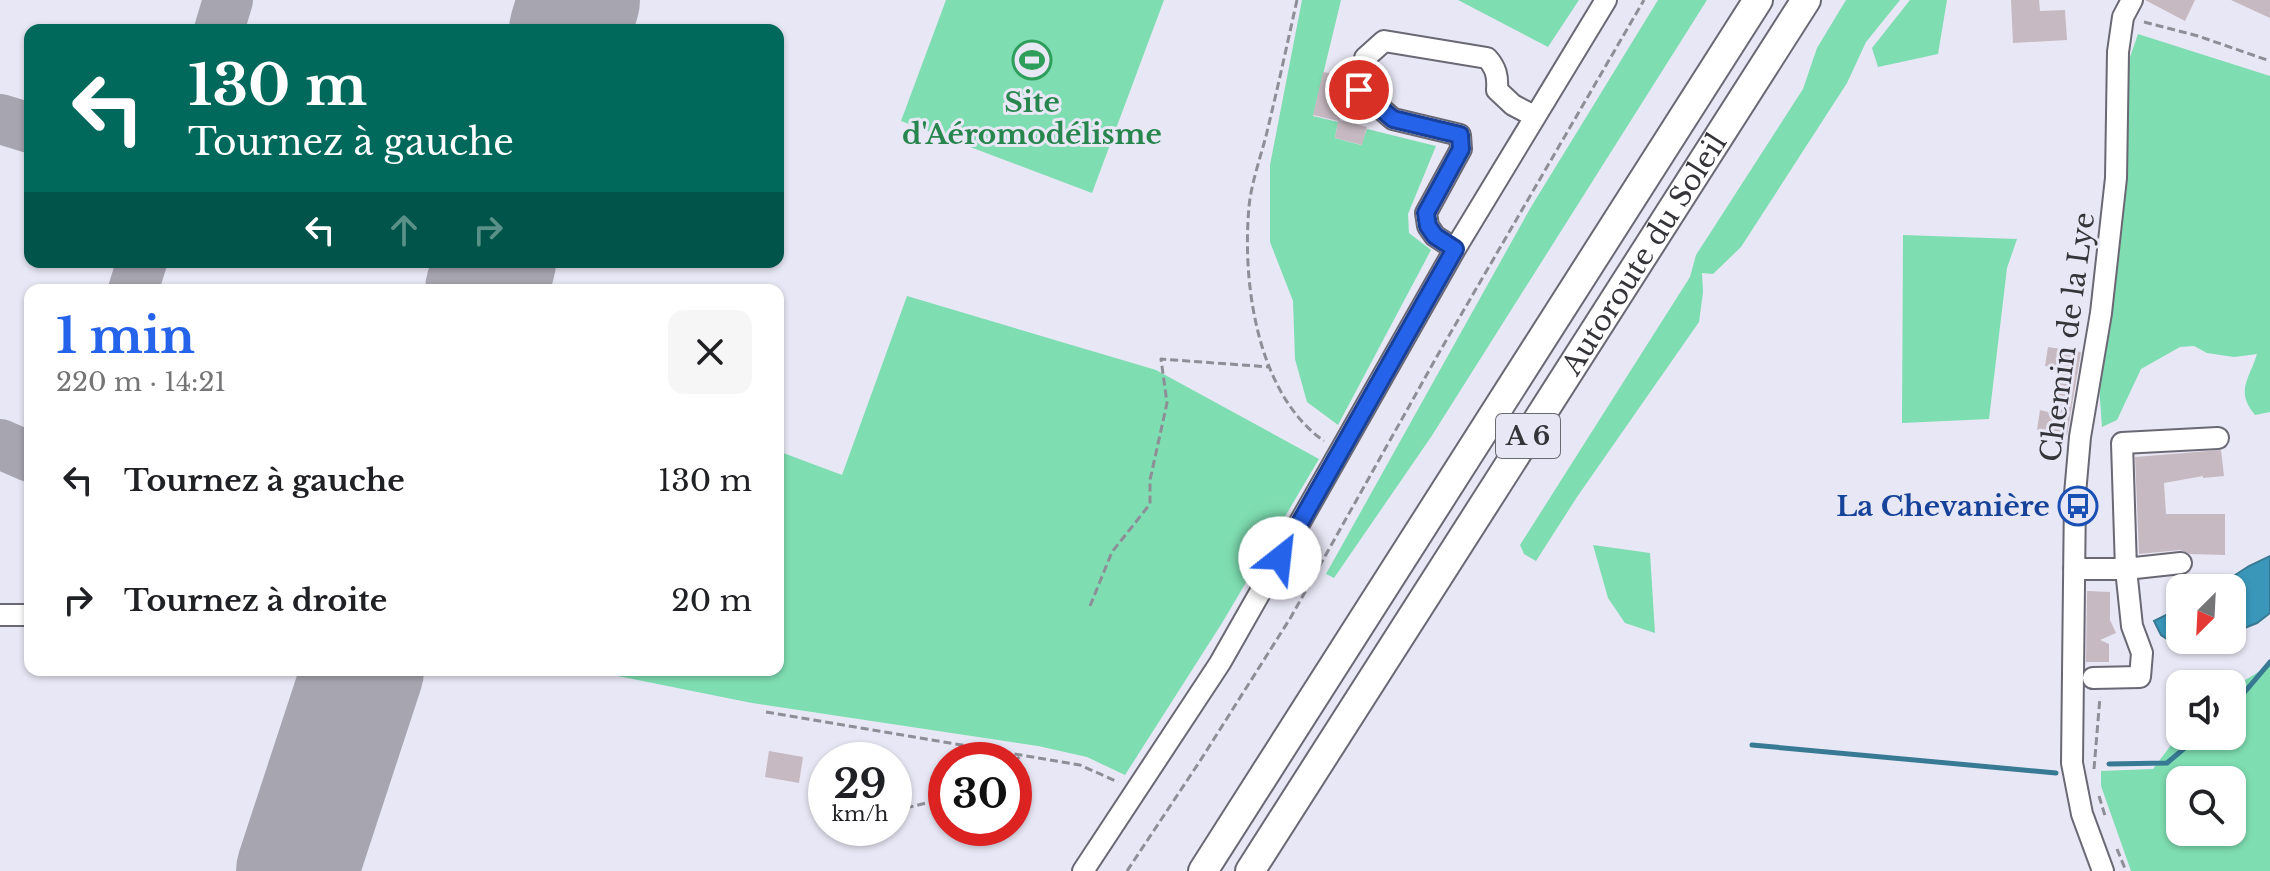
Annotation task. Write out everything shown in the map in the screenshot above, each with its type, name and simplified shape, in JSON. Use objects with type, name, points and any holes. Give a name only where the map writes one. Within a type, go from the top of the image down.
[{"type":"highway","name":"Autoroute du Soleil","points":[[1203,871],[1758,0]]},
{"type":"highway","name":"Autoroute du Soleil","points":[[1250,871],[1806,0]]},
{"type":"street","points":[[1083,871],[1220,663],[1455,249],[1606,0]]},
{"type":"street","name":"Chemin de la Lye","points":[[2103,871],[2082,814],[2072,763],[2075,494],[2080,437],[2101,313],[2116,178],[2118,52],[2128,8]]},
{"type":"street","points":[[1455,249],[1435,236],[1428,226],[1426,213],[1461,149],[1460,135],[1393,119],[1359,90],[1365,58],[1384,41],[1487,58],[1498,77],[1497,90],[1513,105],[1534,116]]},
{"type":"street","points":[[2096,677],[2140,677],[2142,653],[2132,626],[2126,569],[2122,443],[2218,438]]},
{"type":"street","points":[[2074,569],[2126,569],[2181,563]]},
{"type":"street","points":[[0,615],[24,615]]},
{"type":"path","points":[[1297,0],[1249,204],[1247,255],[1254,315],[1270,367],[1287,403],[1314,434],[1340,452]]},
{"type":"path","points":[[1127,871],[1291,617],[1440,351],[1644,0]]},
{"type":"path","points":[[2128,8],[2270,61]]},
{"type":"path","points":[[1090,606],[1112,552],[1150,504],[1150,480],[1167,403],[1161,359],[1270,367]]},
{"type":"path","points":[[2095,779],[2094,753],[2100,701],[2096,677]]},
{"type":"path","points":[[766,712],[944,742]]},
{"type":"path","points":[[1032,757],[1080,765],[1136,790]]},
{"type":"path","points":[[2098,792],[2109,830]]},
{"type":"path","points":[[2115,843],[2126,871]]},
{"type":"green space","name":"Site d'Aéromodélisme","points":[[946,0],[1164,0],[1092,193],[901,121]]},
{"type":"green space","points":[[1302,0],[1341,0],[1313,116],[1338,122],[1335,138],[1361,145],[1367,129],[1436,146],[1408,214],[1409,233],[1431,250],[1338,425],[1307,402],[1295,359],[1293,301],[1270,242],[1270,165]]},
{"type":"green space","points":[[1458,0],[1579,0],[1548,47]]},
{"type":"green space","points":[[1658,0],[1707,0],[1431,437],[1334,578],[1326,574],[1531,207]]},
{"type":"green space","points":[[1846,0],[1900,0],[1866,42],[1847,83],[1741,247],[1713,274],[1702,273],[1699,322],[1536,561],[1524,554],[1520,545],[1690,277],[1696,255],[1803,89],[1817,48]]},
{"type":"green space","points":[[1910,0],[1947,0],[1938,54],[1878,67],[1872,48]]},
{"type":"green space","points":[[2138,34],[2270,76],[2270,412],[2255,415],[2246,399],[2246,385],[2257,354],[2234,357],[2207,353],[2194,346],[2180,347],[2141,369],[2117,420],[2102,427],[2099,386],[2125,94],[2130,57]]},
{"type":"green space","points":[[1903,235],[2017,239],[2007,268],[1989,419],[1902,423]]},
{"type":"green space","points":[[907,296],[1156,370],[1319,459],[1222,623],[1125,775],[1087,757],[1032,745],[1032,742],[1011,742],[752,703],[618,676],[784,676],[784,453],[842,475]]},
{"type":"green space","points":[[1593,545],[1650,553],[1655,633],[1625,623],[1608,598]]},
{"type":"green space","points":[[2270,665],[2270,871],[2131,871],[2101,786],[2101,771],[2153,769],[2167,750],[2246,750],[2246,680]]},
{"type":"water","points":[[2270,556],[2270,613],[2246,627],[2246,574],[2237,574]]},
{"type":"water","points":[[2166,615],[2166,638],[2161,635],[2154,621]]},
{"type":"building","points":[[2011,0],[2039,0],[2040,11],[2065,10],[2067,40],[2013,43]]},
{"type":"building","points":[[2145,0],[2195,0],[2185,21]]},
{"type":"building","points":[[2231,0],[2270,0],[2270,18]]},
{"type":"building","points":[[1323,72],[1348,76],[1340,120],[1367,127],[1362,145],[1335,138],[1338,121],[1313,115]]},
{"type":"building","points":[[2048,347],[2081,352],[2067,435],[2037,430],[2040,410],[2052,413],[2059,369],[2045,366]]},
{"type":"building","points":[[2221,450],[2224,476],[2203,476],[2164,483],[2166,514],[2225,514],[2225,555],[2190,554],[2180,550],[2139,554],[2135,457]]},
{"type":"building","points":[[2087,591],[2110,592],[2110,620],[2116,633],[2100,640],[2109,644],[2109,662],[2086,662]]},
{"type":"building","points":[[769,751],[803,757],[799,783],[765,777]]},
{"type":"waterway","points":[[2246,690],[2270,662]]},
{"type":"waterway","points":[[1752,745],[2056,773]]},
{"type":"waterway","points":[[2109,764],[2167,763],[2182,750]]},
{"type":"taxiway","points":[[221,24],[228,0]]},
{"type":"taxiway","points":[[0,119],[24,126]]},
{"type":"taxiway","points":[[135,284],[140,268]]},
{"type":"taxiway","points":[[0,444],[24,454]]},
{"type":"runway","points":[[572,24],[579,0]]},
{"type":"runway","points":[[488,284],[493,268]]},
{"type":"runway","points":[[297,871],[361,676]]},
{"type":"place","name":"Site d'Aéromodélisme","points":[[1032,60]]},
{"type":"place","name":"La Chevanière","points":[[2078,506]]},
{"type":"route","points":[[1280,558],[1455,249],[1435,236],[1428,226],[1426,213],[1461,149],[1460,135],[1393,119],[1359,90]]}]
